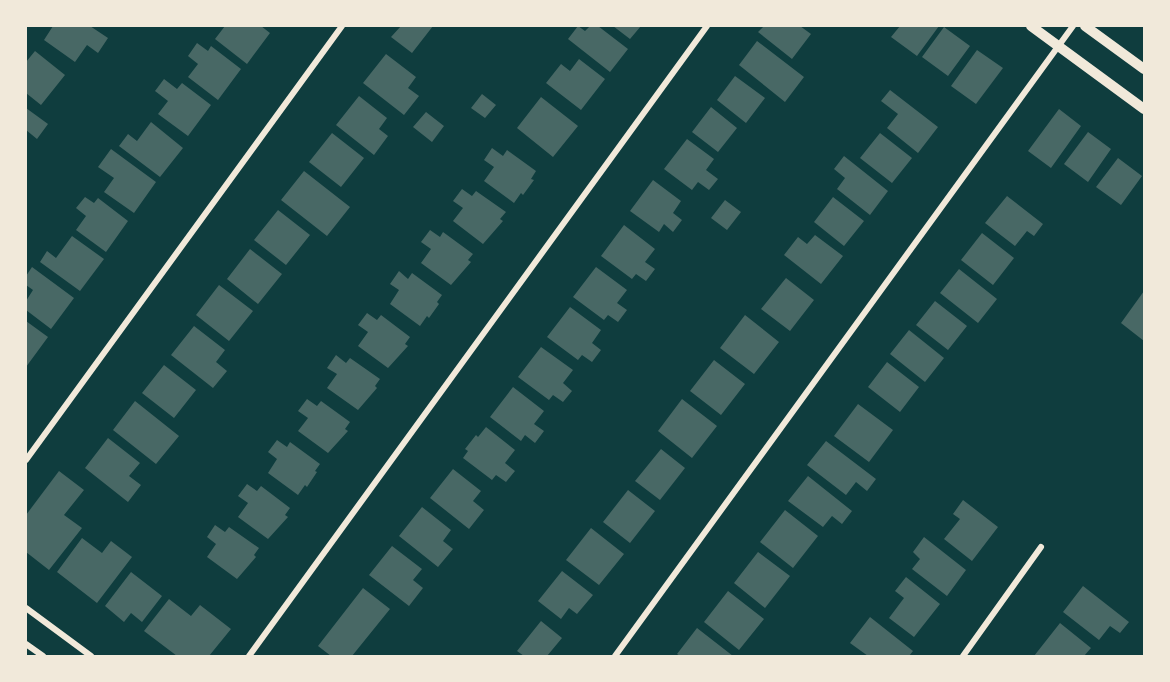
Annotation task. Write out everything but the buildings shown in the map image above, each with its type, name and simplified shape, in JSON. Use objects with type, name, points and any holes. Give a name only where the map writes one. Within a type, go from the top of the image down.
[{"type":"street","points":[[26,460],[342,26]]},
{"type":"street","points":[[249,657],[707,26]]},
{"type":"street","points":[[1031,26],[1144,109]]},
{"type":"street","points":[[615,657],[1073,26]]},
{"type":"street","points":[[1085,26],[1144,69]]},
{"type":"street","points":[[963,657],[1041,547]]},
{"type":"street","points":[[26,608],[91,657]]},
{"type":"street","points":[[26,644],[43,657]]}]
